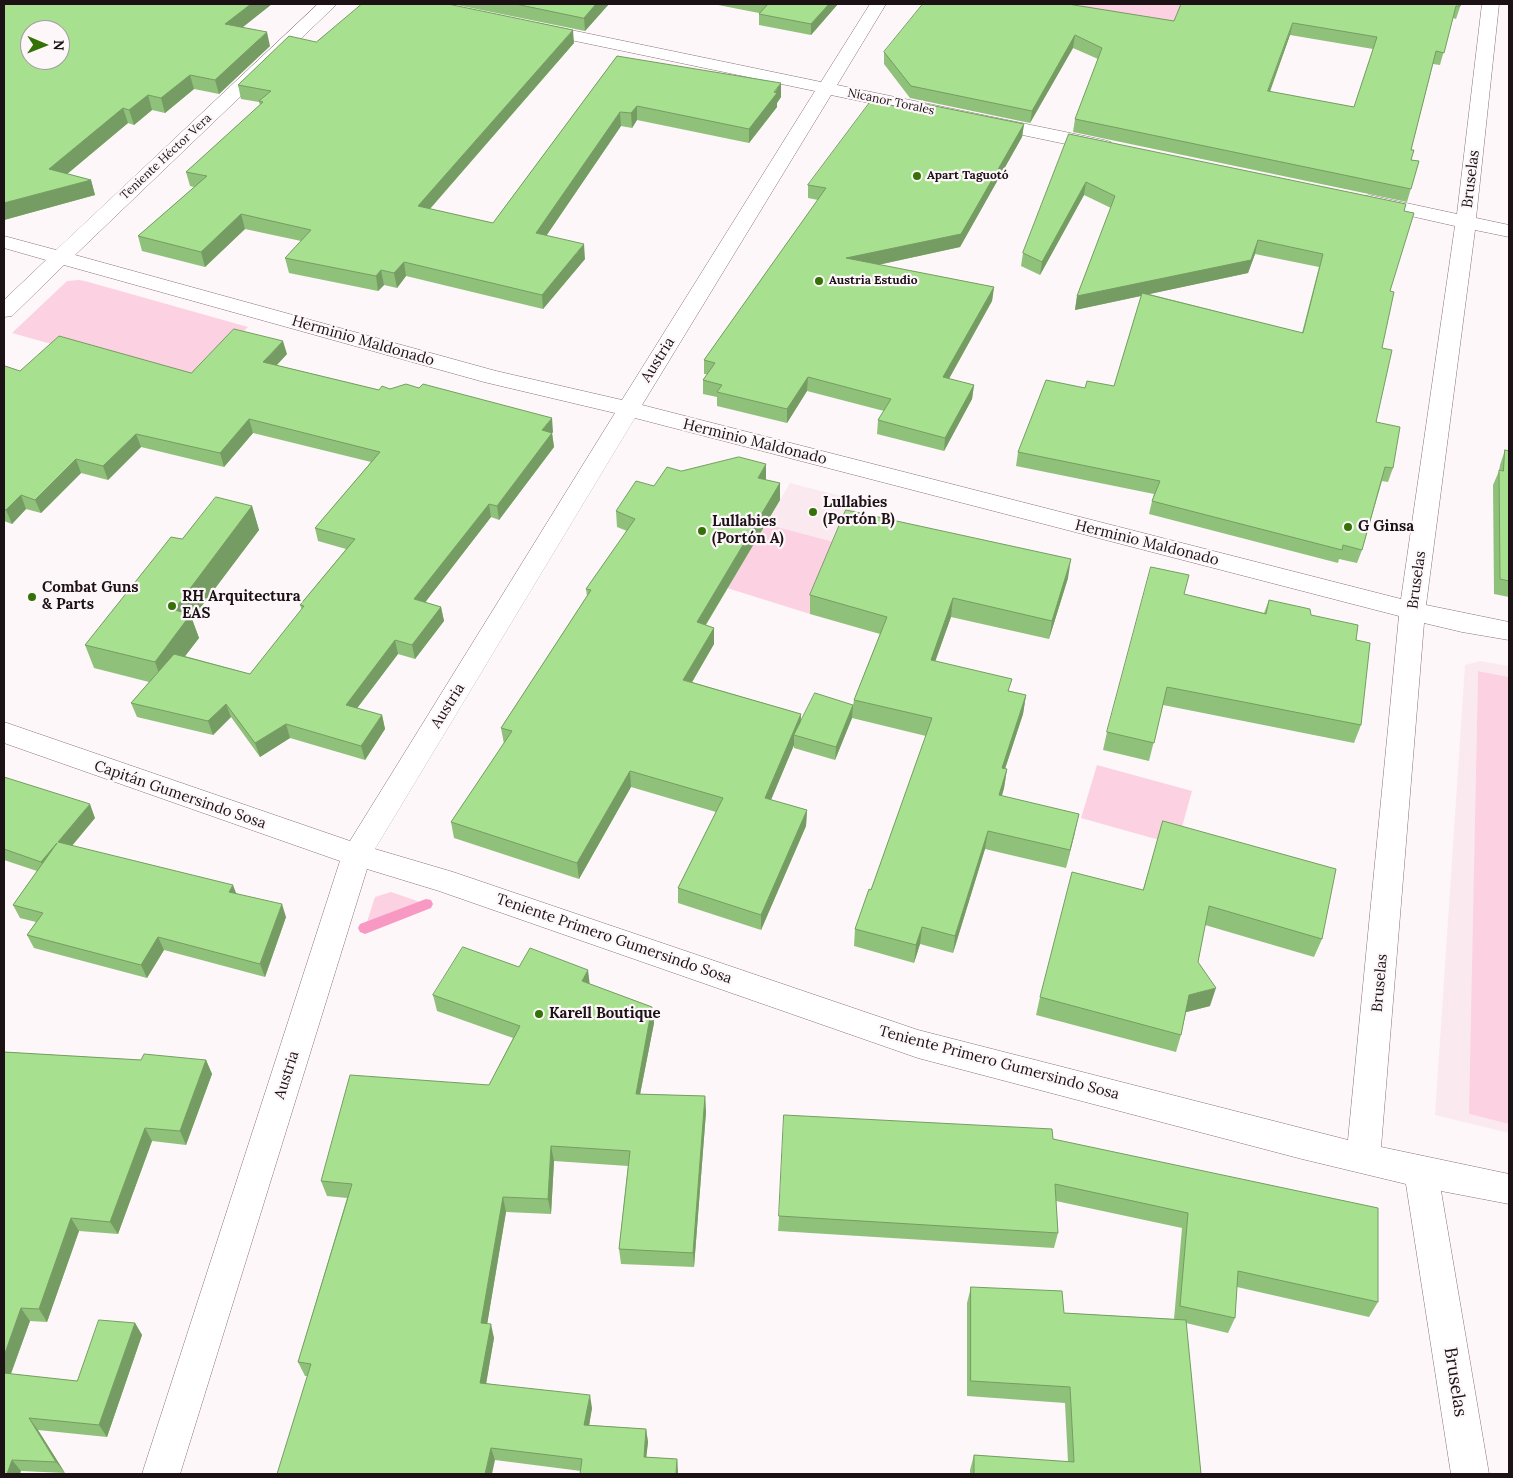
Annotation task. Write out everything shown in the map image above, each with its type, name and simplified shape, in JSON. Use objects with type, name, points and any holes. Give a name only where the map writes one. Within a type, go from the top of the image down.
[{"type":"street","name":"Teniente Héctor Vera","points":[[4,311],[328,4]]},
{"type":"street","name":"Austria","points":[[161,1474],[357,854],[630,409],[643,384],[878,4]]},
{"type":"street","name":"Bruselas","points":[[1363,1158],[1412,611],[1466,222],[1491,4]]},
{"type":"street","name":"Nicanor Torales","points":[[516,24],[1125,150]]},
{"type":"street","points":[[1347,196],[1509,231]]},
{"type":"street","name":"Herminio Maldonado","points":[[4,242],[492,377],[630,409],[1412,611],[1462,623],[1509,631]]},
{"type":"street","name":"Capitán Gumersindo Sosa","points":[[4,732],[321,844],[357,854]]},
{"type":"street","name":"Teniente Primero Gumersindo Sosa","points":[[357,854],[443,880],[918,1044],[1302,1144],[1422,1172],[1509,1189]]},
{"type":"street","name":"Bruselas","points":[[1422,1172],[1470,1474]]},
{"type":"shaded area","points":[[1081,4],[1184,4],[1171,35],[1075,18]]},
{"type":"shaded area","points":[[79,280],[248,327],[191,383],[12,333],[67,281]]},
{"type":"shaded area","name":"Lullabies (Portón B)","points":[[790,483],[860,501],[838,543],[766,524]]},
{"type":"shaded area","points":[[766,524],[838,543],[810,614],[727,588]]},
{"type":"shaded area","points":[[1480,661],[1509,666],[1509,677],[1478,671],[1470,1114],[1509,1124],[1509,1133],[1435,1115],[1465,665]]},
{"type":"shaded area","points":[[1478,671],[1509,677],[1509,1124],[1469,1114]]},
{"type":"shaded area","points":[[1097,765],[1192,791],[1177,845],[1081,818]]},
{"type":"shaded area","points":[[391,892],[426,904],[365,928],[375,897]]},
{"type":"building","points":[[4,4],[251,4],[225,24],[267,32],[215,80],[190,75],[161,98],[148,95],[129,110],[123,108],[49,169],[91,180],[4,203]]},
{"type":"building","points":[[362,4],[448,4],[573,30],[418,206],[493,223],[617,56],[781,83],[774,92],[777,93],[749,129],[637,106],[631,113],[620,112],[536,233],[584,244],[542,295],[404,262],[394,273],[381,270],[376,276],[285,258],[311,230],[241,214],[201,252],[138,236],[207,176],[186,172],[263,102],[259,101],[271,91],[238,85],[289,36],[316,42]]},
{"type":"building","points":[[516,4],[596,4],[584,18]]},
{"type":"building","points":[[768,4],[829,4],[811,24],[759,14]]},
{"type":"building","points":[[923,4],[1068,4],[1174,21],[1181,4],[1461,4],[1456,6],[1444,53],[1436,51],[1411,150],[1414,150],[1411,160],[1419,161],[1411,189],[1075,119],[1102,48],[1075,35],[1032,111],[911,86],[884,52]],"holes":[[[1293,23],[1377,37],[1354,107],[1268,91]]]},
{"type":"building","points":[[871,101],[933,114],[925,104],[1024,124],[961,234],[846,258],[994,287],[943,377],[974,385],[945,438],[878,420],[891,399],[808,377],[787,409],[717,392],[722,385],[703,380],[715,363],[704,360],[826,188],[808,185]]},
{"type":"building","points":[[1069,134],[1406,204],[1404,211],[1414,213],[1390,291],[1394,292],[1382,348],[1392,350],[1376,422],[1400,427],[1393,468],[1385,467],[1362,550],[1343,545],[1342,550],[1152,501],[1160,481],[1018,452],[1046,380],[1085,388],[1087,381],[1114,386],[1142,293],[1303,333],[1323,254],[1258,240],[1251,260],[1077,296],[1115,196],[1086,182],[1042,262],[1023,253]]},
{"type":"building","points":[[234,329],[283,341],[263,362],[379,390],[382,386],[390,389],[406,384],[419,388],[423,384],[552,418],[542,430],[552,433],[497,506],[489,504],[414,599],[441,607],[412,645],[395,640],[346,705],[382,715],[361,746],[286,724],[255,743],[226,704],[208,721],[131,703],[174,654],[250,674],[304,606],[300,605],[355,539],[315,528],[380,452],[249,419],[220,453],[136,434],[103,466],[76,459],[35,500],[21,495],[6,510],[4,509],[5,366],[20,371],[59,336],[191,373]]},
{"type":"building","points":[[1505,450],[1509,451],[1509,581],[1500,579],[1499,470],[1503,471]]},
{"type":"building","points":[[739,457],[766,464],[758,478],[780,483],[697,622],[714,628],[683,680],[801,714],[765,798],[807,810],[761,915],[678,888],[723,798],[630,771],[577,863],[451,822],[512,731],[501,728],[591,590],[586,589],[635,519],[616,511],[636,481],[654,486],[667,467],[681,471]]},
{"type":"building","points":[[216,497],[252,506],[174,610],[191,614],[155,662],[85,645],[171,537],[182,539]]},
{"type":"building","points":[[846,510],[1071,559],[1052,621],[953,598],[931,660],[1012,679],[1008,691],[1026,695],[1002,768],[1007,769],[999,795],[1079,814],[1070,850],[988,831],[955,936],[922,927],[916,945],[855,929],[869,889],[871,890],[932,718],[854,700],[887,617],[810,595]]},
{"type":"building","points":[[1151,567],[1189,575],[1184,594],[1266,614],[1269,600],[1310,609],[1311,615],[1358,625],[1356,640],[1370,643],[1361,725],[1167,687],[1154,743],[1107,732]]},
{"type":"building","points":[[815,693],[853,705],[836,747],[794,735]]},
{"type":"building","points":[[4,777],[90,804],[58,842],[233,885],[229,892],[282,904],[260,964],[158,937],[141,965],[27,935],[43,913],[13,905],[57,843],[41,862],[4,849]]},
{"type":"building","points":[[1163,821],[1336,869],[1322,939],[1209,906],[1198,962],[1216,988],[1189,995],[1181,1035],[1040,997],[1072,872],[1143,890]]},
{"type":"building","points":[[463,947],[519,967],[530,948],[588,970],[582,981],[652,1007],[636,1094],[705,1096],[693,1253],[619,1249],[630,1151],[551,1146],[548,1199],[503,1197],[481,1323],[491,1324],[480,1383],[590,1395],[584,1425],[646,1429],[644,1457],[677,1459],[676,1474],[580,1474],[582,1459],[491,1448],[485,1474],[277,1474],[311,1364],[298,1362],[352,1184],[321,1181],[350,1075],[489,1085],[520,1026],[433,995]]},
{"type":"building","points":[[4,1052],[141,1060],[144,1054],[206,1060],[180,1131],[145,1128],[110,1222],[71,1218],[39,1309],[21,1308],[4,1356]]},
{"type":"building","points":[[784,1115],[1052,1129],[1053,1139],[1378,1208],[1378,1302],[1238,1271],[1235,1318],[1180,1306],[1188,1213],[1055,1184],[1058,1233],[779,1216]]},
{"type":"building","points":[[971,1287],[1062,1291],[1064,1313],[1186,1320],[1201,1474],[974,1474],[974,1455],[1074,1462],[1070,1387],[971,1381]]},
{"type":"building","points":[[99,1320],[135,1323],[99,1425],[29,1418],[56,1462],[12,1460],[7,1474],[4,1474],[4,1373],[77,1381]]},
{"type":"waterway","points":[[365,928],[426,904]]},
{"type":"place","name":"Apart Taguotó","points":[[917,176]]},
{"type":"place","name":"Austria Estudio","points":[[819,281]]},
{"type":"place","name":"Lullabies (Portón B)","points":[[813,512]]},
{"type":"place","name":"G Ginsa","points":[[1348,527]]},
{"type":"place","name":"Lullabies (Portón A)","points":[[702,531]]},
{"type":"place","name":"Combat Guns & Parts","points":[[32,597]]},
{"type":"place","name":"RH Arquitectura EAS","points":[[172,606]]},
{"type":"place","name":"Karell Boutique","points":[[539,1014]]}]
